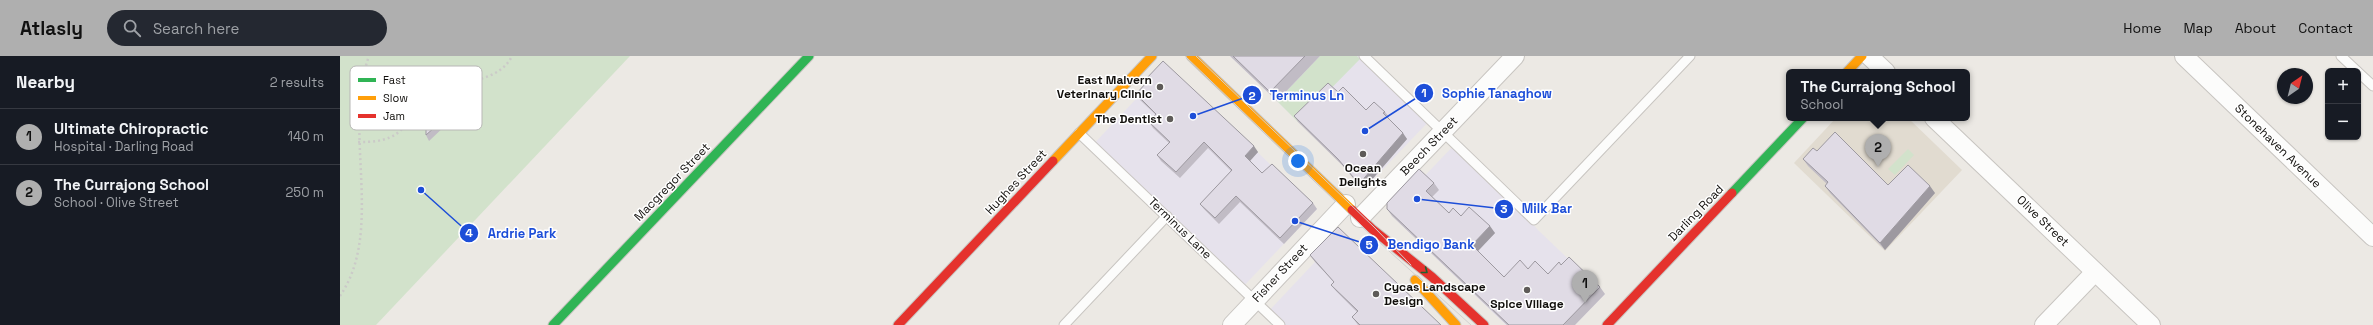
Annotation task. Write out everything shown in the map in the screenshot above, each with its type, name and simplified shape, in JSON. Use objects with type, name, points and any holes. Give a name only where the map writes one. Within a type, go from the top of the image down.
[{"type":"street","name":"Macgregor Street","points":[[553,325],[809,56]]},
{"type":"street","name":"Hughes Street","points":[[898,325],[1152,56]]},
{"type":"street","points":[[1190,56],[1366,224],[1456,325]]},
{"type":"street","name":"Beech Street","points":[[1366,224],[1442,132],[1515,56]]},
{"type":"street","points":[[1850,69],[1862,56]]},
{"type":"street","points":[[1869,56],[1883,69]]},
{"type":"street","name":"Stonehaven Avenue","points":[[2184,56],[2373,237]]},
{"type":"street","name":"Darling Road","points":[[1607,325],[1800,121]]},
{"type":"street","name":"Olive Street","points":[[1937,121],[2151,325]]},
{"type":"street","name":"Fisher Street","points":[[1232,325],[1346,204]]},
{"type":"street","points":[[1366,224],[1432,277],[1484,325]]},
{"type":"street","points":[[2044,325],[2095,272]]},
{"type":"lane","points":[[1364,56],[1534,220],[1690,56]]},
{"type":"lane","points":[[2341,56],[2353,68]]},
{"type":"lane","points":[[2361,76],[2373,86]]},
{"type":"lane","name":"Terminus Lane","points":[[1078,133],[1280,325]]},
{"type":"lane","points":[[1064,325],[1167,216]]},
{"type":"path","points":[[367,66],[369,56]]},
{"type":"path","points":[[482,77],[498,72],[506,66],[512,56]]},
{"type":"path","points":[[340,296],[354,269],[361,239],[358,130]]},
{"type":"path","points":[[358,142],[380,142],[394,137],[400,130]]},
{"type":"shaded area","points":[[1230,56],[1369,56],[1433,117],[1363,190],[1342,164]]},
{"type":"shaded area","points":[[1167,66],[1317,209],[1239,291],[1090,148]]},
{"type":"shaded area","points":[[1833,121],[1911,121],[1962,170],[1885,251],[1794,163]]},
{"type":"shaded area","points":[[1458,141],[1538,230],[1605,294],[1575,325],[1506,325],[1392,216],[1392,210]]},
{"type":"shaded area","points":[[1315,262],[1439,325],[1275,325],[1265,315]]},
{"type":"green space","points":[[340,56],[630,56],[376,325],[340,325]]},
{"type":"green space","points":[[1320,56],[1357,56],[1360,59],[1298,122],[1277,101]]},
{"type":"green space","points":[[1908,149],[1914,155],[1895,175],[1888,169]]},
{"type":"building","points":[[1233,56],[1305,56],[1270,92]]},
{"type":"building","points":[[1163,61],[1254,146],[1245,156],[1262,173],[1272,164],[1313,203],[1280,238],[1236,196],[1215,218],[1200,204],[1232,170],[1204,142],[1176,172],[1157,155],[1170,142],[1149,122],[1156,114],[1136,94],[1147,82],[1145,80]]},
{"type":"building","points":[[1328,83],[1338,92],[1343,87],[1366,110],[1374,102],[1385,112],[1383,113],[1403,133],[1359,184],[1338,159],[1294,116]]},
{"type":"building","points":[[426,130],[432,130],[426,135]]},
{"type":"building","points":[[1835,132],[1888,185],[1908,165],[1930,186],[1880,243],[1825,186],[1828,182],[1803,159],[1813,148],[1817,151]]},
{"type":"building","points":[[1419,169],[1434,183],[1426,191],[1449,213],[1453,208],[1461,216],[1469,207],[1490,226],[1472,245],[1504,277],[1520,260],[1528,269],[1535,261],[1548,274],[1559,262],[1561,265],[1569,257],[1600,287],[1563,325],[1509,325],[1387,209],[1387,203]]},
{"type":"building","points":[[1338,227],[1441,325],[1360,325],[1352,317],[1358,311],[1331,285],[1334,282],[1310,255]]},
{"type":"tram line","points":[[1185,56],[1369,233],[1471,325]]},
{"type":"tram line","points":[[1196,56],[1374,227],[1411,265]]},
{"type":"traffic: fast","points":[[553,325],[809,56]]},
{"type":"traffic: fast","points":[[1732,193],[1800,121]]},
{"type":"traffic: slow","points":[[1053,161],[1152,56]]},
{"type":"traffic: slow","points":[[1191,56],[1352,210]]},
{"type":"traffic: slow","points":[[1850,69],[1862,56]]},
{"type":"traffic: slow","points":[[1415,280],[1456,325]]},
{"type":"traffic: jam","points":[[898,325],[1053,161]]},
{"type":"traffic: jam","points":[[1607,325],[1732,193]]},
{"type":"traffic: jam","points":[[1352,210],[1372,229],[1432,277],[1484,325]]},
{"type":"place","name":"East Malvern Veterinary Clinic","points":[[1160,87]]},
{"type":"place","name":"Terminus Ln","points":[[1193,116]]},
{"type":"place","name":"The Dentist","points":[[1170,119]]},
{"type":"place","name":"Sophie Tanaghow","points":[[1365,131]]},
{"type":"place","name":"Ocean Delights","points":[[1363,154]]},
{"type":"place","name":"The Currajong School","points":[[1878,167]]},
{"type":"place","name":"Ardrie Park","points":[[421,190]]},
{"type":"place","name":"Milk Bar","points":[[1417,199]]},
{"type":"place","name":"Bendigo Bank","points":[[1295,221]]},
{"type":"place","name":"Spice Village","points":[[1527,290]]},
{"type":"place","name":"Cycas Landscape Design","points":[[1376,294]]},
{"type":"place","name":"Ultimate Chiropractic","points":[[1585,303]]}]
